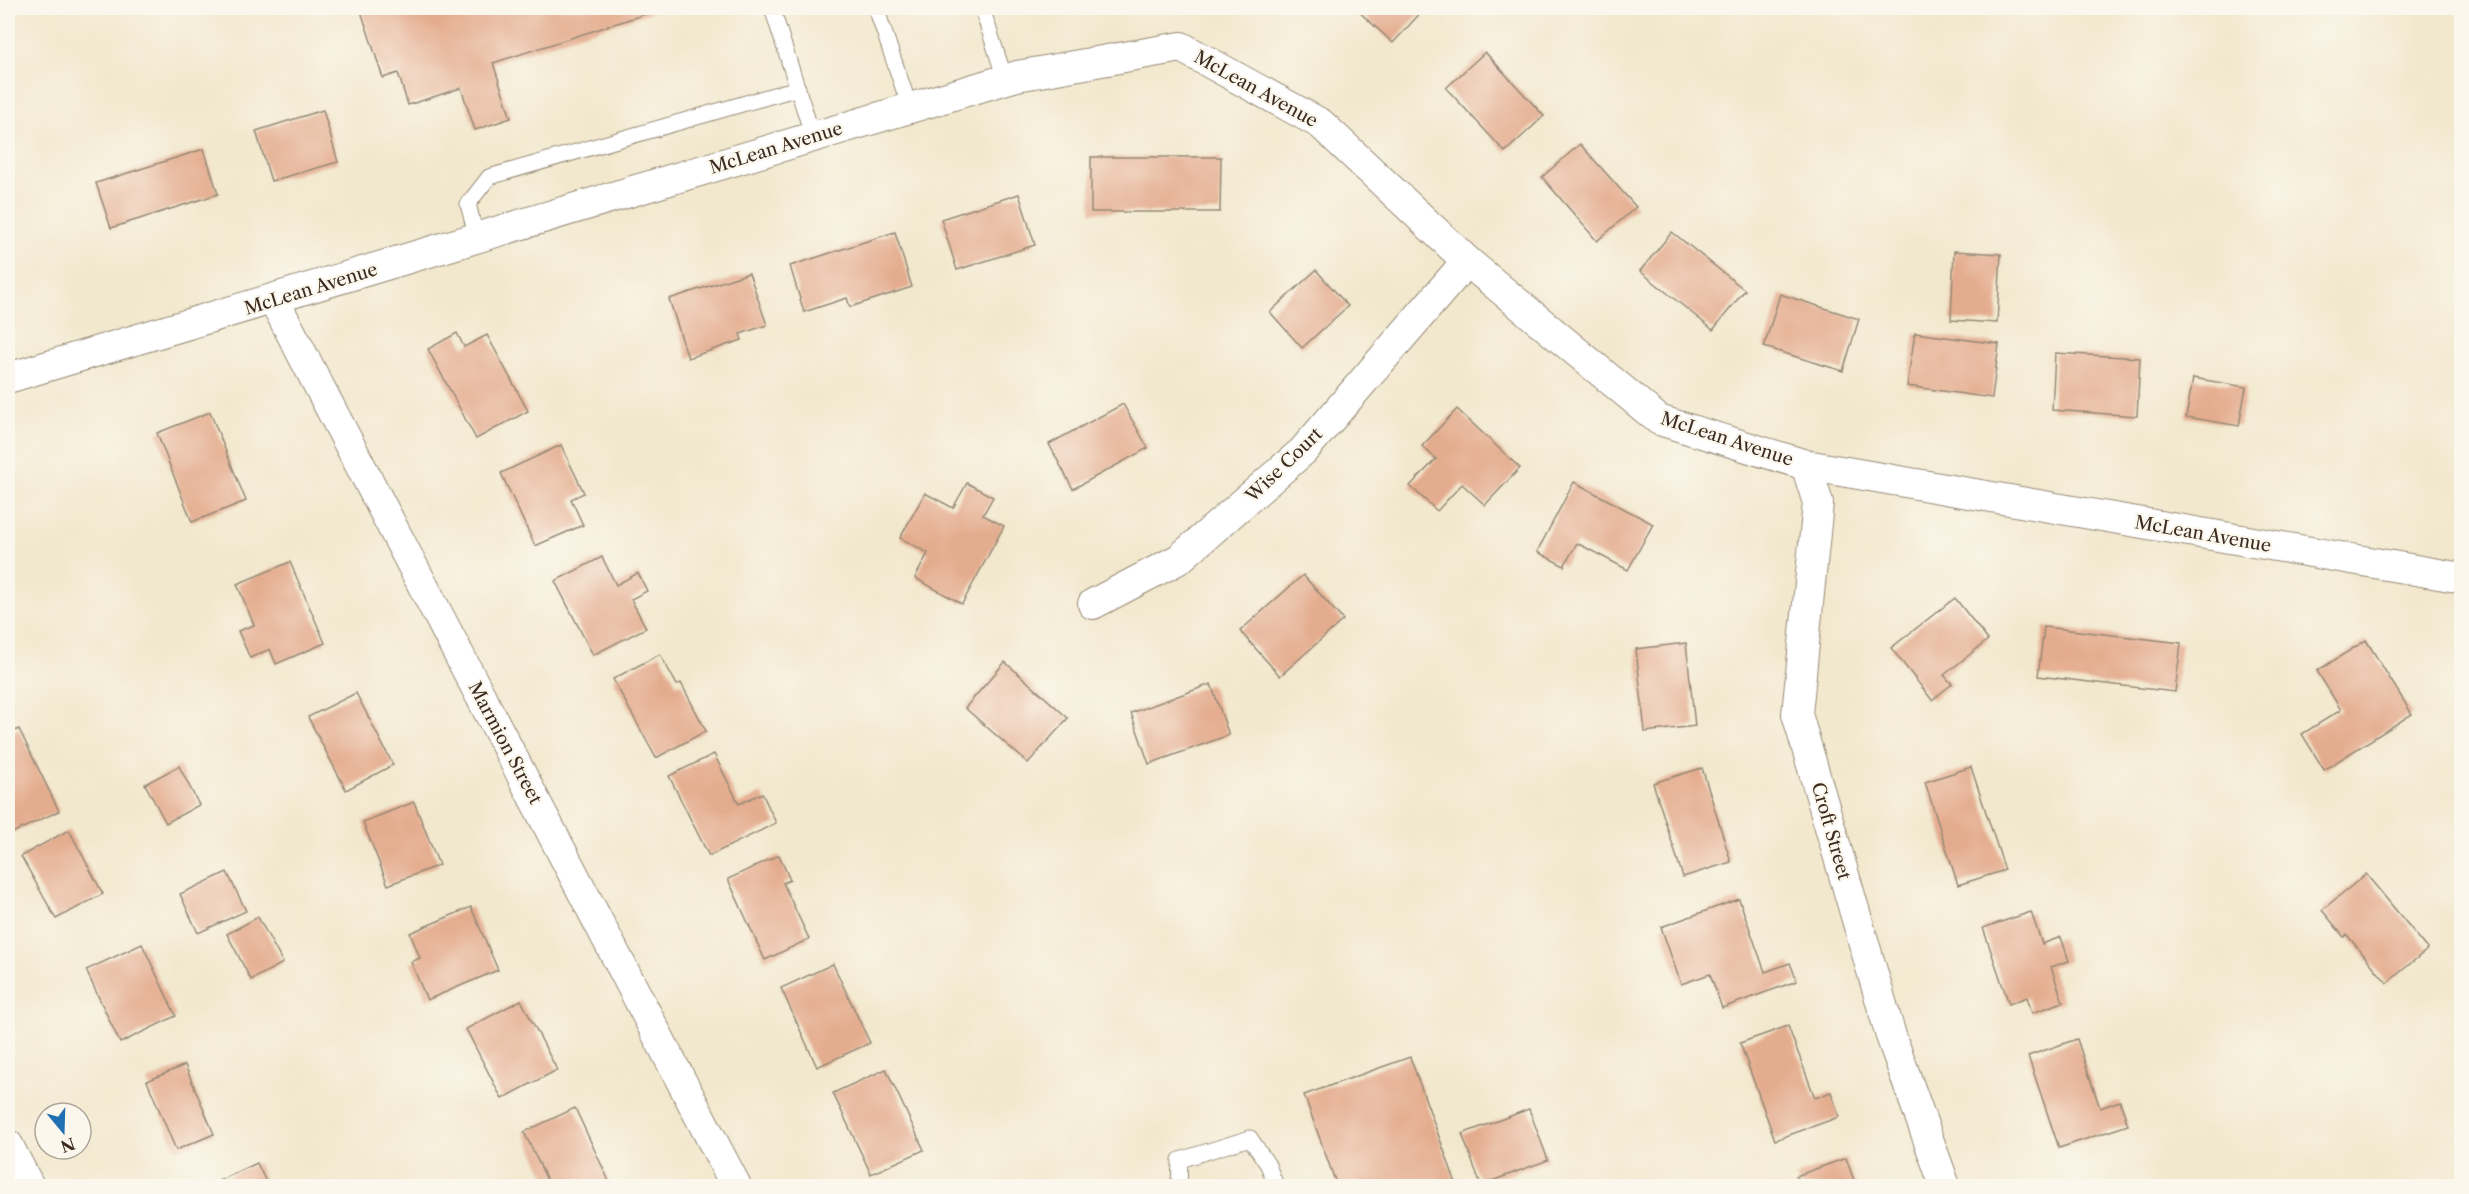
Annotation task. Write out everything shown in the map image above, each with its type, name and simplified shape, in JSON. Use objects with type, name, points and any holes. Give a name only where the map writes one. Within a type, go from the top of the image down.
[{"type":"street","name":"McLean Avenue","points":[[8,378],[1005,79],[1181,47],[1321,124],[1467,261],[1659,420],[1806,465],[2462,578]]},
{"type":"street","name":"Wise Court","points":[[1093,604],[1179,559],[1303,451],[1467,261]]},
{"type":"street","name":"Marmion Street","points":[[274,300],[736,1186]]},
{"type":"street","name":"Croft Street","points":[[1806,465],[1818,502],[1797,714],[1891,1036],[1945,1186]]},
{"type":"street","points":[[8,1145],[29,1186]]},
{"type":"lane","points":[[772,8],[813,137]]},
{"type":"lane","points":[[876,8],[909,108]]},
{"type":"lane","points":[[982,8],[1005,79]]},
{"type":"lane","points":[[477,239],[468,204],[489,177],[798,88]]},
{"type":"lane","points":[[1179,1186],[1180,1160],[1250,1138],[1268,1165],[1276,1186]]},
{"type":"building","points":[[360,8],[461,8],[463,12],[478,8],[664,8],[493,63],[511,118],[475,130],[461,88],[408,105],[398,73],[383,78]]},
{"type":"building","points":[[1355,8],[1425,8],[1393,43]]},
{"type":"building","points":[[1485,52],[1544,116],[1505,152],[1446,88]]},
{"type":"building","points":[[323,110],[338,162],[271,181],[256,131]]},
{"type":"building","points":[[1580,144],[1636,207],[1597,241],[1542,177]]},
{"type":"building","points":[[204,149],[218,194],[111,228],[96,183]]},
{"type":"building","points":[[1091,157],[1221,157],[1220,212],[1091,212]]},
{"type":"building","points":[[1019,194],[1035,245],[957,270],[941,219]]},
{"type":"building","points":[[895,232],[912,287],[850,307],[847,298],[804,312],[790,266]]},
{"type":"building","points":[[1672,232],[1745,290],[1713,330],[1640,271]]},
{"type":"building","points":[[1954,251],[2001,254],[1997,323],[1951,320]]},
{"type":"building","points":[[1316,270],[1348,306],[1302,348],[1270,312]]},
{"type":"building","points":[[749,273],[767,325],[740,334],[742,340],[688,358],[669,299]]},
{"type":"building","points":[[1780,294],[1859,319],[1843,371],[1764,347]]},
{"type":"building","points":[[457,333],[464,347],[487,335],[528,411],[476,439],[428,349]]},
{"type":"building","points":[[1915,333],[1999,344],[1992,398],[1907,386]]},
{"type":"building","points":[[2055,353],[2140,358],[2137,416],[2052,410]]},
{"type":"building","points":[[2193,378],[2246,387],[2239,426],[2186,417]]},
{"type":"building","points":[[1123,404],[1148,448],[1073,489],[1049,444]]},
{"type":"building","points":[[1457,409],[1520,468],[1485,505],[1462,484],[1437,511],[1410,486],[1436,459],[1422,446]]},
{"type":"building","points":[[210,412],[246,501],[192,522],[157,433]]},
{"type":"building","points":[[561,445],[584,493],[571,499],[583,525],[535,546],[501,473]]},
{"type":"building","points":[[1574,482],[1653,524],[1628,570],[1577,543],[1564,566],[1537,552]]},
{"type":"building","points":[[967,483],[993,497],[983,515],[1004,526],[962,604],[915,578],[928,553],[900,538],[925,493],[953,508]]},
{"type":"building","points":[[602,557],[616,585],[638,573],[647,591],[631,599],[646,628],[593,655],[555,581]]},
{"type":"building","points":[[290,562],[325,643],[276,664],[270,649],[250,658],[238,631],[254,625],[237,584]]},
{"type":"building","points":[[1303,575],[1343,620],[1280,676],[1240,631]]},
{"type":"building","points":[[1955,598],[1988,640],[1944,675],[1952,684],[1932,700],[1891,648]]},
{"type":"building","points":[[2044,627],[2181,643],[2175,692],[2038,676]]},
{"type":"building","points":[[2366,640],[2412,714],[2324,770],[2302,734],[2341,710],[2317,671]]},
{"type":"building","points":[[1686,643],[1695,726],[1645,732],[1636,649]]},
{"type":"building","points":[[660,654],[677,685],[681,683],[706,731],[656,758],[613,679]]},
{"type":"building","points":[[1005,662],[1068,718],[1028,763],[965,708]]},
{"type":"building","points":[[1211,684],[1229,735],[1149,764],[1131,713]]},
{"type":"building","points":[[356,693],[393,765],[346,790],[308,717]]},
{"type":"building","points":[[19,729],[59,811],[8,835],[8,734]]},
{"type":"building","points":[[714,754],[739,804],[762,793],[776,823],[709,856],[669,776]]},
{"type":"building","points":[[179,766],[199,805],[166,823],[145,784]]},
{"type":"building","points":[[1971,767],[2005,870],[1958,885],[1925,782]]},
{"type":"building","points":[[1702,768],[1731,862],[1683,877],[1653,783]]},
{"type":"building","points":[[414,802],[439,865],[388,885],[363,822]]},
{"type":"building","points":[[69,830],[103,894],[56,919],[21,856]]},
{"type":"building","points":[[779,855],[790,880],[783,883],[809,939],[765,960],[728,879]]},
{"type":"building","points":[[227,872],[246,911],[198,933],[180,894]]},
{"type":"building","points":[[2366,874],[2428,949],[2387,983],[2347,935],[2344,937],[2322,910]]},
{"type":"building","points":[[1739,899],[1765,972],[1790,963],[1797,981],[1722,1008],[1710,974],[1681,984],[1661,927]]},
{"type":"building","points":[[471,907],[498,970],[427,1000],[411,962],[420,958],[410,933]]},
{"type":"building","points":[[2031,912],[2042,944],[2061,937],[2069,961],[2051,967],[2063,1002],[2032,1013],[2027,997],[2009,1004],[1983,928]]},
{"type":"building","points":[[258,917],[283,963],[251,980],[227,934]]},
{"type":"building","points":[[142,944],[176,1016],[120,1043],[86,970]]},
{"type":"building","points":[[833,964],[870,1043],[817,1067],[781,988]]},
{"type":"building","points":[[521,1000],[557,1070],[502,1099],[466,1029]]},
{"type":"building","points":[[1788,1026],[1815,1098],[1831,1092],[1839,1117],[1775,1140],[1740,1043]]},
{"type":"building","points":[[2077,1039],[2100,1108],[2120,1101],[2128,1125],[2059,1148],[2028,1056]]},
{"type":"building","points":[[1410,1057],[1457,1186],[1337,1186],[1304,1095]]},
{"type":"building","points":[[185,1065],[214,1134],[176,1150],[147,1081]]},
{"type":"building","points":[[886,1069],[924,1150],[871,1174],[833,1093]]},
{"type":"building","points":[[575,1108],[609,1181],[597,1186],[550,1186],[524,1132]]},
{"type":"building","points":[[1529,1109],[1548,1160],[1481,1185],[1462,1134]]},
{"type":"building","points":[[1846,1158],[1856,1186],[1800,1186],[1796,1176]]},
{"type":"building","points":[[257,1163],[268,1186],[208,1186]]}]
